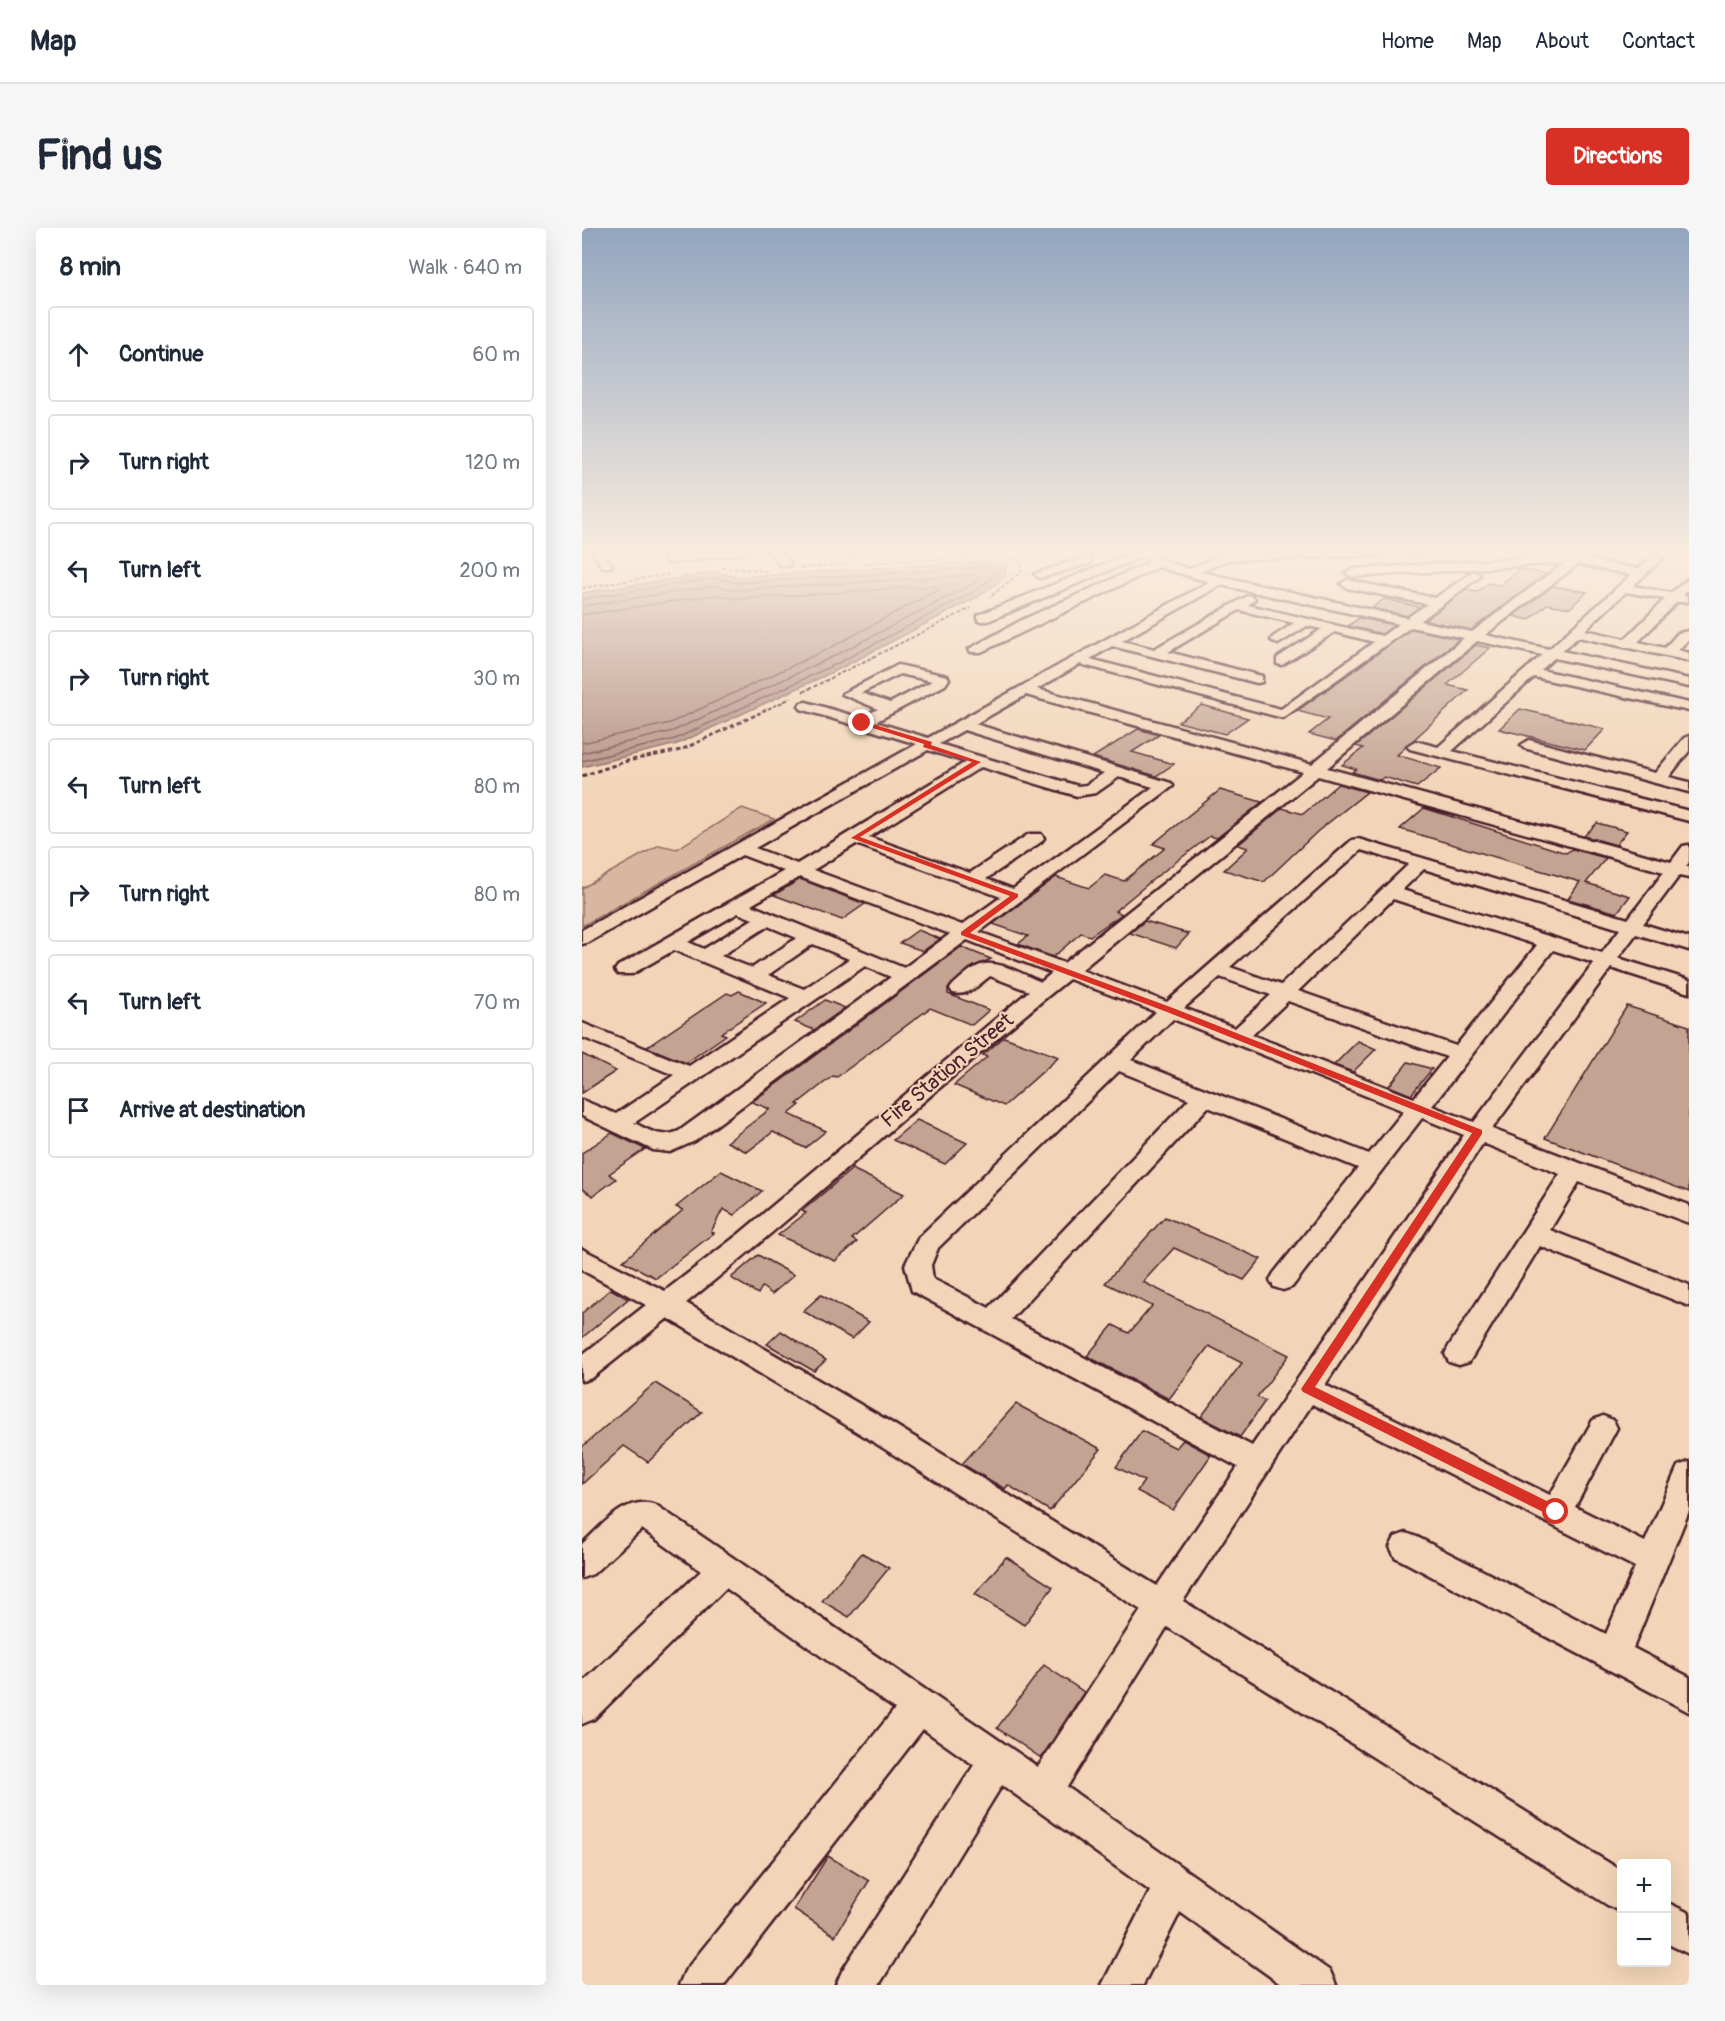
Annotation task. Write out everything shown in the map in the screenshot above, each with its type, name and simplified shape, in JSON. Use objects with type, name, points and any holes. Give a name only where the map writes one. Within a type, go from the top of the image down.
[{"type":"street","points":[[976,649],[1009,632]]},
{"type":"street","points":[[582,938],[1129,632]]},
{"type":"street","points":[[1157,653],[1193,632]]},
{"type":"street","points":[[1278,640],[1289,632]]},
{"type":"street","points":[[1282,661],[1327,632]]},
{"type":"street","points":[[1350,632],[1384,640]]},
{"type":"street","points":[[1079,660],[1283,714],[1395,632]]},
{"type":"street","points":[[1456,632],[1689,683]]},
{"type":"street","name":"Fire Station Street","points":[[582,1370],[669,1304],[1044,990],[1314,771],[1480,632]]},
{"type":"street","points":[[1441,753],[1575,632],[1689,657]]},
{"type":"street","points":[[1628,644],[1640,632]]},
{"type":"street","points":[[1668,653],[1683,636],[1689,634]]},
{"type":"street","points":[[1111,642],[1257,679],[1228,699]]},
{"type":"street","points":[[862,723],[891,708],[940,682],[942,679],[898,669],[849,694],[891,708]]},
{"type":"street","points":[[1532,672],[1689,707]]},
{"type":"street","points":[[1025,690],[1682,871]]},
{"type":"street","points":[[806,706],[978,762],[1077,791],[1090,790],[1117,771]]},
{"type":"street","points":[[582,1107],[653,1143],[670,1144],[687,1136],[1165,786],[963,725]]},
{"type":"street","points":[[1659,779],[1689,741]]},
{"type":"street","points":[[1415,746],[1689,816]]},
{"type":"street","points":[[1511,770],[1532,746],[1689,787]]},
{"type":"street","points":[[625,970],[855,838],[978,762]]},
{"type":"street","points":[[855,838],[1016,896]]},
{"type":"street","points":[[972,880],[1035,838]]},
{"type":"street","points":[[1258,1462],[921,1284],[918,1265],[928,1243],[1114,1061],[1358,844],[1689,944]]},
{"type":"street","points":[[741,849],[1170,1010],[1574,1171],[1689,1214]]},
{"type":"street","points":[[1042,1792],[1162,1605],[1478,1132],[1632,927],[1682,871],[1689,850]]},
{"type":"street","points":[[1238,1037],[1286,994],[1421,862]]},
{"type":"street","points":[[1391,892],[1689,987]]},
{"type":"street","points":[[737,906],[906,976]]},
{"type":"street","points":[[705,957],[766,919]]},
{"type":"street","points":[[753,976],[810,938]]},
{"type":"street","points":[[673,943],[805,997]]},
{"type":"street","points":[[1283,1280],[1548,943]]},
{"type":"street","points":[[617,1124],[862,958]]},
{"type":"street","points":[[1217,969],[1461,1055]]},
{"type":"street","points":[[960,989],[985,970],[992,970],[1044,990]]},
{"type":"street","points":[[582,1029],[692,1075]]},
{"type":"street","points":[[1114,1061],[1372,1164]]},
{"type":"street","points":[[993,1321],[1204,1097]]},
{"type":"street","points":[[1459,1354],[1574,1171]]},
{"type":"street","points":[[1535,1234],[1689,1296]]},
{"type":"street","points":[[582,1258],[669,1304],[1162,1605],[1617,1890]]},
{"type":"street","points":[[1307,1389],[1653,1561]]},
{"type":"street","points":[[1556,1512],[1603,1428]]},
{"type":"street","points":[[1614,1654],[1689,1474]]},
{"type":"street","points":[[582,1564],[634,1517],[642,1513],[725,1568],[1316,1985]]},
{"type":"street","points":[[1406,1547],[1689,1695]]},
{"type":"street","points":[[582,1707],[725,1568]]},
{"type":"street","points":[[699,1985],[920,1705]]},
{"type":"street","points":[[856,1985],[997,1760]]},
{"type":"street","points":[[1122,1985],[1174,1885]]},
{"type":"street","points":[[1671,1924],[1689,1935]]},
{"type":"path","points":[[582,777],[627,761],[690,747],[923,632]]},
{"type":"shaded area","points":[[742,808],[774,819],[582,926],[582,888],[659,845],[677,849]]},
{"type":"water","points":[[582,632],[910,632],[839,669],[677,744],[582,767]]},
{"type":"building","points":[[1408,632],[1426,632],[1459,639],[1336,741],[1309,734],[1328,719],[1297,711]]},
{"type":"building","points":[[1476,645],[1490,648],[1447,685],[1468,690],[1397,755],[1441,768],[1417,787],[1384,777],[1380,780],[1352,772],[1356,769],[1342,765],[1363,748],[1356,746]]},
{"type":"building","points":[[1202,705],[1248,718],[1225,734],[1178,722]]},
{"type":"building","points":[[1520,709],[1605,729],[1585,750],[1499,729]]},
{"type":"building","points":[[1138,729],[1159,735],[1132,752],[1174,764],[1156,776],[1093,757]]},
{"type":"building","points":[[1338,784],[1367,792],[1318,831],[1264,882],[1224,870],[1248,848],[1238,845],[1282,808],[1303,814]]},
{"type":"building","points":[[1220,790],[1262,802],[1217,838],[1210,836],[1156,877],[1115,911],[1122,914],[1090,936],[1081,933],[1053,957],[1018,944],[1028,936],[993,924],[1056,877],[1089,888],[1105,875],[1124,881],[1165,848],[1153,844]]},
{"type":"building","points":[[1424,808],[1566,853],[1572,849],[1606,858],[1586,883],[1630,896],[1617,913],[1568,899],[1580,882],[1400,829]]},
{"type":"building","points":[[1597,823],[1627,831],[1616,845],[1584,836]]},
{"type":"building","points":[[800,879],[865,904],[842,920],[774,895]]},
{"type":"building","points":[[1145,921],[1189,934],[1176,948],[1130,933]]},
{"type":"building","points":[[918,930],[940,939],[923,951],[900,943]]},
{"type":"building","points":[[961,947],[991,959],[969,969],[948,989],[948,994],[989,1010],[972,1025],[930,1008],[837,1077],[833,1076],[797,1104],[800,1105],[789,1114],[826,1131],[805,1148],[773,1132],[747,1152],[727,1142],[770,1109],[752,1102]]},
{"type":"building","points":[[739,991],[766,1003],[721,1033],[726,1035],[686,1063],[647,1047],[727,993],[732,995]]},
{"type":"building","points":[[825,1000],[845,1008],[814,1030],[795,1022]]},
{"type":"building","points":[[1627,1006],[1689,1026],[1689,1192],[1545,1138]]},
{"type":"building","points":[[1004,1037],[1059,1057],[1004,1106],[954,1085],[987,1057],[983,1055]]},
{"type":"building","points":[[1358,1041],[1376,1049],[1353,1072],[1334,1065]]},
{"type":"building","points":[[582,1054],[616,1071],[582,1093]]},
{"type":"building","points":[[1408,1062],[1432,1069],[1411,1095],[1389,1086]]},
{"type":"building","points":[[917,1120],[967,1143],[945,1164],[893,1140]]},
{"type":"building","points":[[612,1133],[645,1149],[609,1174],[616,1179],[593,1196],[582,1189],[582,1153]]},
{"type":"building","points":[[852,1169],[904,1194],[852,1239],[857,1242],[835,1261],[778,1235],[806,1213],[802,1211]]},
{"type":"building","points":[[721,1171],[762,1191],[734,1215],[723,1209],[711,1232],[714,1233],[656,1278],[623,1261],[683,1210],[676,1207]]},
{"type":"building","points":[[1165,1217],[1261,1259],[1244,1280],[1174,1248],[1143,1282],[1289,1355],[1257,1397],[1265,1401],[1240,1437],[1201,1417],[1242,1363],[1209,1346],[1169,1399],[1087,1356],[1113,1325],[1129,1333],[1152,1306],[1105,1283]]},
{"type":"building","points":[[758,1255],[794,1275],[772,1294],[762,1287],[758,1294],[731,1278]]},
{"type":"building","points":[[611,1289],[628,1299],[582,1338],[582,1313]]},
{"type":"building","points":[[821,1295],[869,1322],[852,1339],[803,1311]]},
{"type":"building","points":[[781,1331],[826,1360],[814,1371],[767,1344]]},
{"type":"building","points":[[655,1383],[702,1412],[648,1462],[624,1446],[582,1484],[582,1447]]},
{"type":"building","points":[[1016,1404],[1101,1449],[1050,1511],[1008,1485],[1005,1489],[962,1464]]},
{"type":"building","points":[[1142,1431],[1176,1448],[1183,1440],[1211,1455],[1173,1510],[1137,1491],[1144,1481],[1116,1467]]},
{"type":"building","points":[[862,1553],[889,1568],[849,1617],[822,1601]]},
{"type":"building","points":[[1006,1557],[1053,1587],[1024,1625],[975,1594]]},
{"type":"building","points":[[1044,1665],[1084,1692],[1041,1758],[997,1728]]},
{"type":"building","points":[[828,1856],[869,1881],[835,1936],[794,1909]]},
{"type":"route","points":[[862,723],[930,743],[926,745],[978,762],[855,838],[1016,896],[964,933],[1170,1010],[1478,1132],[1307,1389],[1556,1512]]}]
